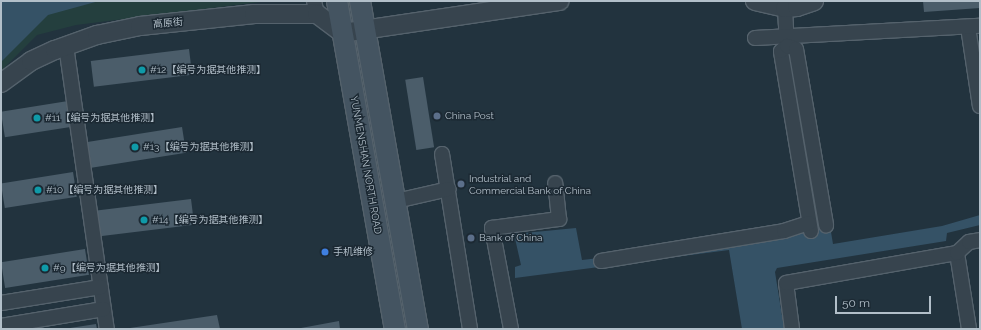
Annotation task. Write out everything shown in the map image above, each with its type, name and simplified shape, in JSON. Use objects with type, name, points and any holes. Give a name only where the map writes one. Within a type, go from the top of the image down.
[{"type":"main road","name":"YUNMENSHAN NORTH ROAD","points":[[337,1],[395,329]]},
{"type":"main road","points":[[360,1],[418,329]]},
{"type":"street","points":[[342,33],[560,1]]},
{"type":"street","points":[[755,1],[785,8],[797,7],[814,1]]},
{"type":"street","name":"高原街","points":[[1,83],[31,61],[66,46],[97,35],[140,26],[316,7],[342,33]]},
{"type":"street","points":[[601,261],[810,227],[781,51],[787,41],[785,8]]},
{"type":"street","points":[[755,38],[769,36],[787,41],[974,26],[980,106]]},
{"type":"street","points":[[787,41],[796,49],[826,225]]},
{"type":"street","points":[[66,46],[107,329]]},
{"type":"street","points":[[442,154],[449,189],[470,329]]},
{"type":"street","points":[[511,329],[492,228],[559,219],[555,183]]},
{"type":"street","points":[[396,201],[449,189]]},
{"type":"street","points":[[792,329],[786,283],[957,253],[969,242],[980,240]]},
{"type":"street","points":[[957,253],[969,329]]},
{"type":"street","points":[[1,303],[101,287]]},
{"type":"street","points":[[1,326],[104,309]]},
{"type":"green space","points":[[1,1],[269,1],[76,25],[37,35],[1,71]]},
{"type":"water","points":[[1,1],[99,1],[48,15],[1,62]]},
{"type":"water","points":[[790,51],[819,221],[831,232],[833,244],[942,226],[980,215],[980,225],[947,233],[946,241],[777,268],[775,272],[784,328],[780,329],[742,329],[729,250],[515,278],[515,267],[521,265],[514,234],[576,228],[582,260],[791,236],[814,226],[786,53]]},
{"type":"building","points":[[923,1],[980,1],[980,8],[924,12]]},
{"type":"building","name":"#12【编号为据其他推测】","points":[[189,49],[192,75],[94,87],[91,61]]},
{"type":"building","points":[[423,77],[434,147],[416,150],[405,80]]},
{"type":"building","name":"#11【编号为据其他推测】","points":[[68,101],[72,127],[5,137],[1,112]]},
{"type":"building","name":"#13【编号为据其他推测】","points":[[182,127],[186,153],[88,168],[84,142]]},
{"type":"building","name":"#10【编号为据其他推测】","points":[[73,172],[77,197],[5,208],[1,183]]},
{"type":"building","name":"#14【编号为据其他推测】","points":[[191,199],[194,225],[96,237],[93,211]]},
{"type":"building","name":"#9【编号为据其他推测】","points":[[85,249],[89,275],[5,288],[1,262]]},
{"type":"building","points":[[217,315],[220,329],[130,329],[130,328]]},
{"type":"building","points":[[339,321],[340,329],[301,329],[301,328]]},
{"type":"building","points":[[96,324],[97,329],[70,329],[70,328]]},
{"type":"place","name":"#12【编号为据其他推测】","points":[[142,70]]},
{"type":"place","name":"China Post","points":[[437,116]]},
{"type":"place","name":"#11【编号为据其他推测】","points":[[37,118]]},
{"type":"place","name":"#13【编号为据其他推测】","points":[[135,147]]},
{"type":"place","name":"Industrial and Commercial Bank of China","points":[[461,184]]},
{"type":"place","name":"#10【编号为据其他推测】","points":[[38,190]]},
{"type":"place","name":"#14【编号为据其他推测】","points":[[144,220]]},
{"type":"place","name":"Bank of China","points":[[471,238]]},
{"type":"place","name":"手机维修","points":[[325,252]]},
{"type":"place","name":"#9【编号为据其他推测】","points":[[45,268]]}]
